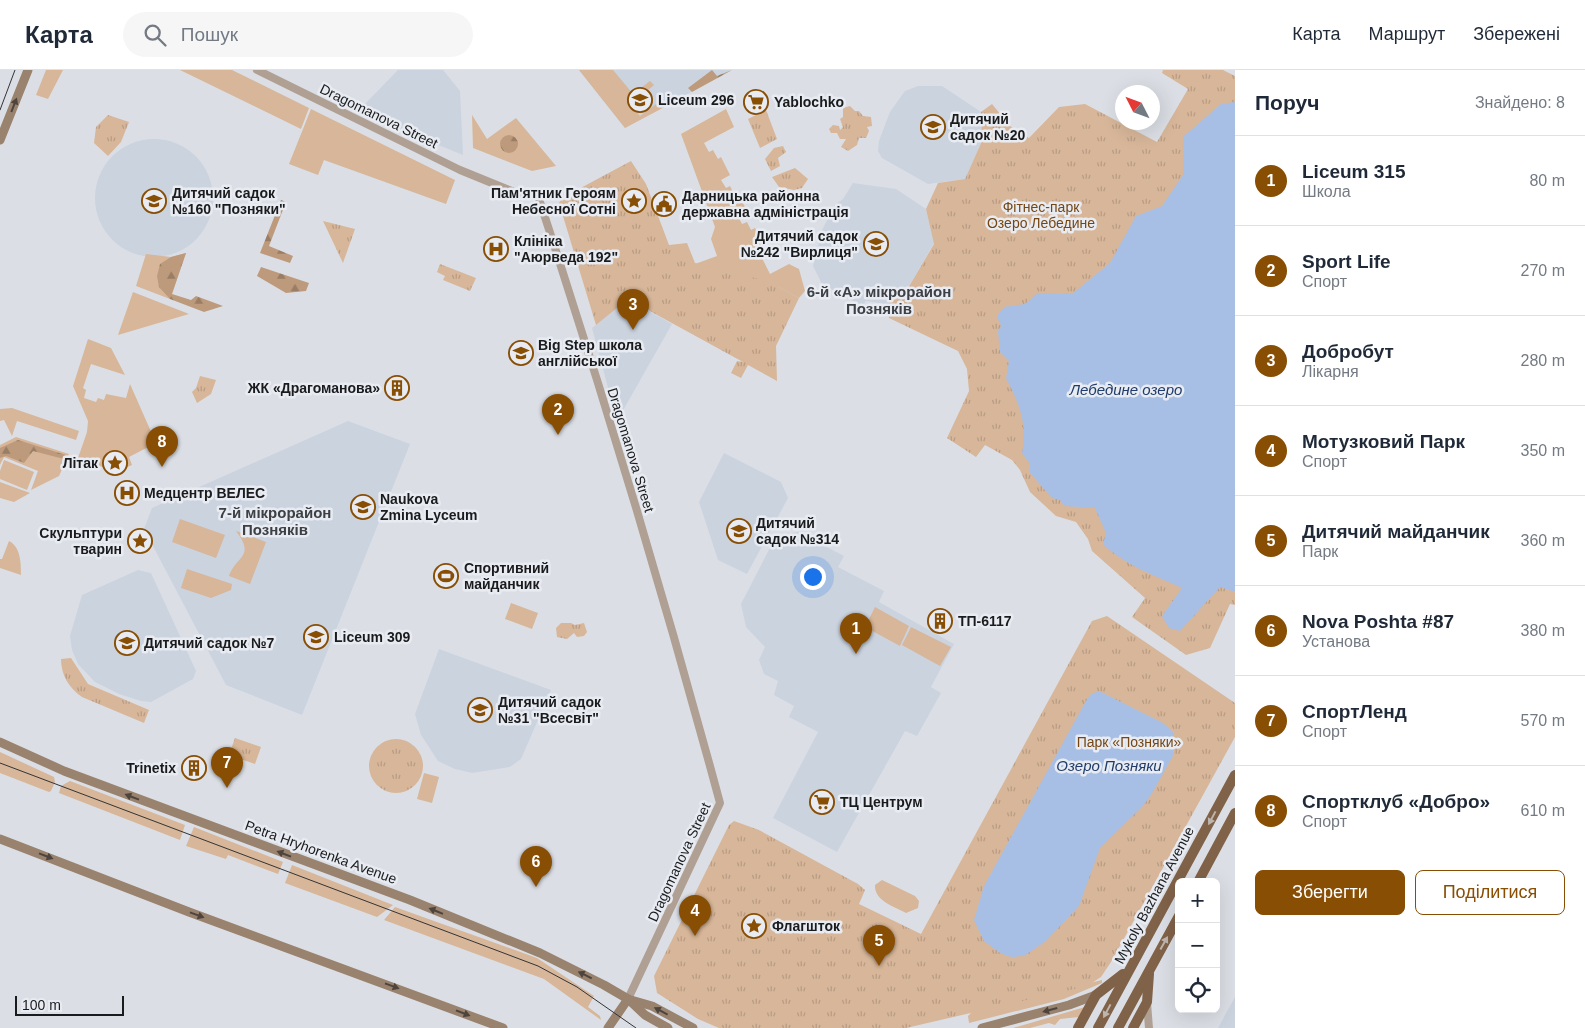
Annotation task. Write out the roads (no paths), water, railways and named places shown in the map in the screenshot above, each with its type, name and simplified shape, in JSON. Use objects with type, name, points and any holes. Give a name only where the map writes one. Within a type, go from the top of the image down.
[{"type":"highway","name":"Mykoly Bazhana Avenue","points":[[1098,1028],[1235,775]]},
{"type":"highway","points":[[1200,878],[1235,813]]},
{"type":"highway","points":[[1118,1028],[1175,923]]},
{"type":"highway","points":[[1078,1028],[1096,995],[1116,982],[1132,964]]},
{"type":"highway","points":[[1133,1028],[1147,1002],[1149,971]]},
{"type":"main road","points":[[0,140],[28,70]]},
{"type":"main road","name":"Petra Hryhorenka Avenue","points":[[0,742],[64,771],[460,920],[550,958],[628,999],[652,1006],[693,1028]]},
{"type":"main road","points":[[0,839],[189,912],[503,1028]]},
{"type":"main road","points":[[982,1028],[1069,1005],[1096,995]]},
{"type":"main road","points":[[608,1028],[628,999]]},
{"type":"main road","name":"Petra Hryhorenka Avenue","points":[[628,999],[645,1015],[668,1028]]},
{"type":"street","name":"Dragomanova Street","points":[[257,70],[460,170],[519,194],[538,196],[606,408],[684,670],[720,803],[628,999]]},
{"type":"street","points":[[1147,1002],[1149,1028]]},
{"type":"water","name":"Лебедине озеро","points":[[1235,102],[1235,592],[1220,587],[1180,631],[1169,628],[1162,616],[1182,588],[1141,569],[1112,552],[1103,544],[1106,533],[1095,508],[1064,506],[1060,500],[1052,498],[1030,473],[1030,464],[1022,453],[1024,433],[1021,414],[1006,378],[1009,361],[1000,352],[998,331],[1001,326],[997,316],[1004,307],[1025,304],[1038,293],[1072,294],[1110,263],[1136,216],[1162,206],[1183,175],[1183,137],[1221,104]]},
{"type":"water","name":"Озеро Позняки","points":[[1099,691],[1163,723],[1174,733],[1174,754],[1151,795],[1142,807],[1100,848],[1079,906],[1046,941],[1024,956],[1011,957],[1000,953],[984,941],[974,920],[984,886],[1086,701],[1091,694]]},
{"type":"tram line","points":[[0,110],[15,70]]},
{"type":"tram line","points":[[0,763],[538,966],[577,987],[636,1028]]},
{"type":"place","name":"Liceum 296","points":[[640,100]]},
{"type":"place","name":"Yablochko","points":[[756,102]]},
{"type":"place","name":"Дитячий садок №20","points":[[933,127]]},
{"type":"place","name":"Дитячий садок №160 \"Позняки\"","points":[[154,201]]},
{"type":"place","name":"Пам'ятник Героям Небесної Сотні","points":[[634,201]]},
{"type":"place","name":"Дарницька районна державна адміністрація","points":[[664,204]]},
{"type":"place","name":"Дитячий садок №242 \"Вирлиця\"","points":[[876,244]]},
{"type":"place","name":"Клініка \"Аюрведа 192\"","points":[[496,249]]},
{"type":"place","name":"Добробут","points":[[633,330]]},
{"type":"place","name":"Big Step школа англiйськоï","points":[[521,353]]},
{"type":"place","name":"ЖК «Драгоманова»","points":[[397,388]]},
{"type":"place","name":"Sport Life","points":[[558,435]]},
{"type":"place","name":"Літак","points":[[115,463]]},
{"type":"place","name":"Спортклуб «Добро»","points":[[162,467]]},
{"type":"place","name":"Медцентр ВЕЛЕС","points":[[127,493]]},
{"type":"place","name":"Naukova Zmina Lyceum","points":[[363,507]]},
{"type":"place","name":"Дитячий садок №314","points":[[739,531]]},
{"type":"place","name":"Скульптури тварин","points":[[140,541]]},
{"type":"place","name":"Спортивний майданчик","points":[[446,576]]},
{"type":"place","name":"ТП-6117","points":[[940,621]]},
{"type":"place","name":"Liceum 309","points":[[316,637]]},
{"type":"place","name":"Дитячий садок №7","points":[[127,643]]},
{"type":"place","name":"Liceum 315","points":[[856,654]]},
{"type":"place","name":"Дитячий садок №31 \"Всесвіт\"","points":[[480,710]]},
{"type":"place","name":"Trinetix","points":[[194,768]]},
{"type":"place","name":"СпортЛенд","points":[[227,788]]},
{"type":"place","name":"ТЦ Центрум","points":[[822,802]]},
{"type":"place","name":"Nova Poshta #87","points":[[536,887]]},
{"type":"place","name":"Флагшток","points":[[754,926]]},
{"type":"place","name":"Мотузковий Парк","points":[[695,936]]},
{"type":"place","name":"Дитячий майданчик","points":[[879,966]]},
{"type":"district","name":"6-й «А» мікрорайон Позняків","points":[[879,300]]},
{"type":"district","name":"7-й мікрорайон Позняків","points":[[275,520]]},
{"type":"park label","name":"Фітнес-парк Озеро Лебедине","points":[[1041,216]]},
{"type":"park label","name":"Парк «Позняки»","points":[[1129,742]]}]
